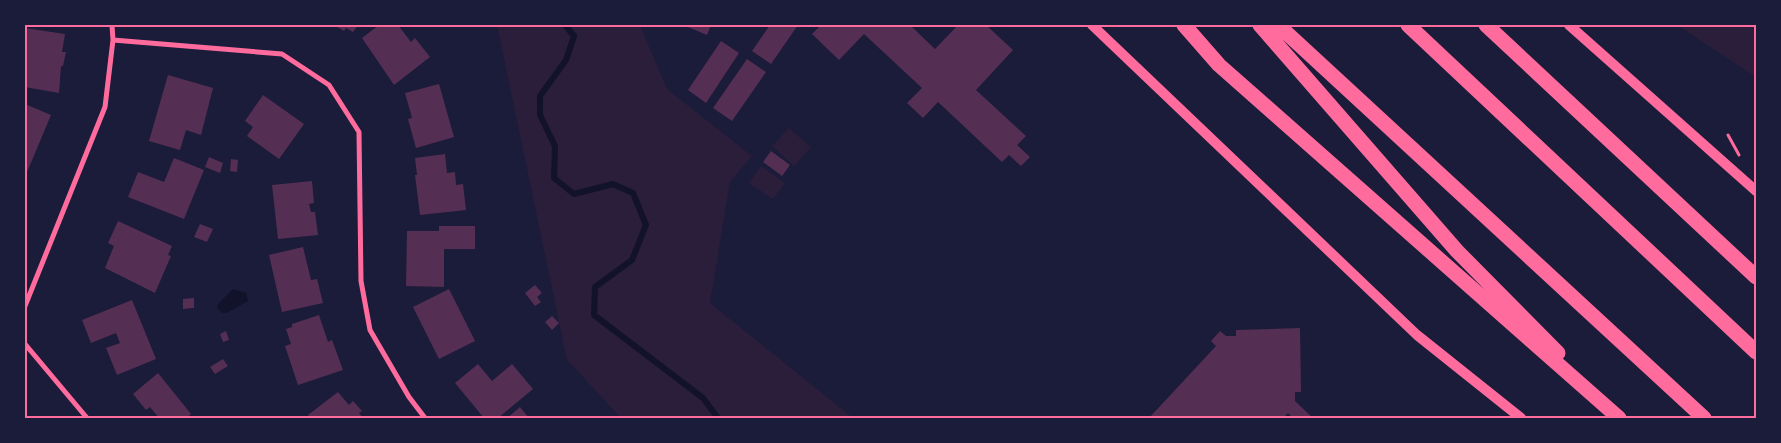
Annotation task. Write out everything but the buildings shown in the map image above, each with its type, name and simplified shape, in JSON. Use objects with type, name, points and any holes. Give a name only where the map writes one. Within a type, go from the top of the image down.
[{"type":"highway","points":[[1184,25],[1226,71],[1619,418]]},
{"type":"highway","points":[[1260,25],[1457,251],[1623,418]]},
{"type":"highway","points":[[1278,25],[1704,418]]},
{"type":"highway","points":[[1408,25],[1756,352]]},
{"type":"highway","points":[[1486,25],[1756,277]]},
{"type":"main road","points":[[1092,25],[1417,335],[1521,418]]},
{"type":"main road","points":[[1569,25],[1756,191]]},
{"type":"street","points":[[25,306],[105,107],[114,40],[112,25]]},
{"type":"street","points":[[114,40],[282,54],[329,85],[359,132],[361,281],[370,330],[409,397],[425,418]]},
{"type":"street","points":[[25,344],[87,418]]},
{"type":"shaded area","points":[[497,25],[640,25],[667,89],[752,156],[730,182],[710,303],[853,418],[621,418],[567,360]]},
{"type":"shaded area","points":[[1677,25],[1756,25],[1756,77]]},
{"type":"shaded area","points":[[789,128],[811,147],[794,166],[772,146]]},
{"type":"shaded area","points":[[761,166],[785,183],[773,199],[749,183]]},
{"type":"shaded area","points":[[233,289],[246,293],[248,301],[226,313],[222,313],[217,307],[218,304]]},
{"type":"waterway","points":[[565,25],[574,36],[566,60],[540,96],[540,115],[555,146],[554,178],[574,194],[613,184],[633,193],[646,225],[632,260],[595,287],[594,315],[703,398],[718,418]]}]
